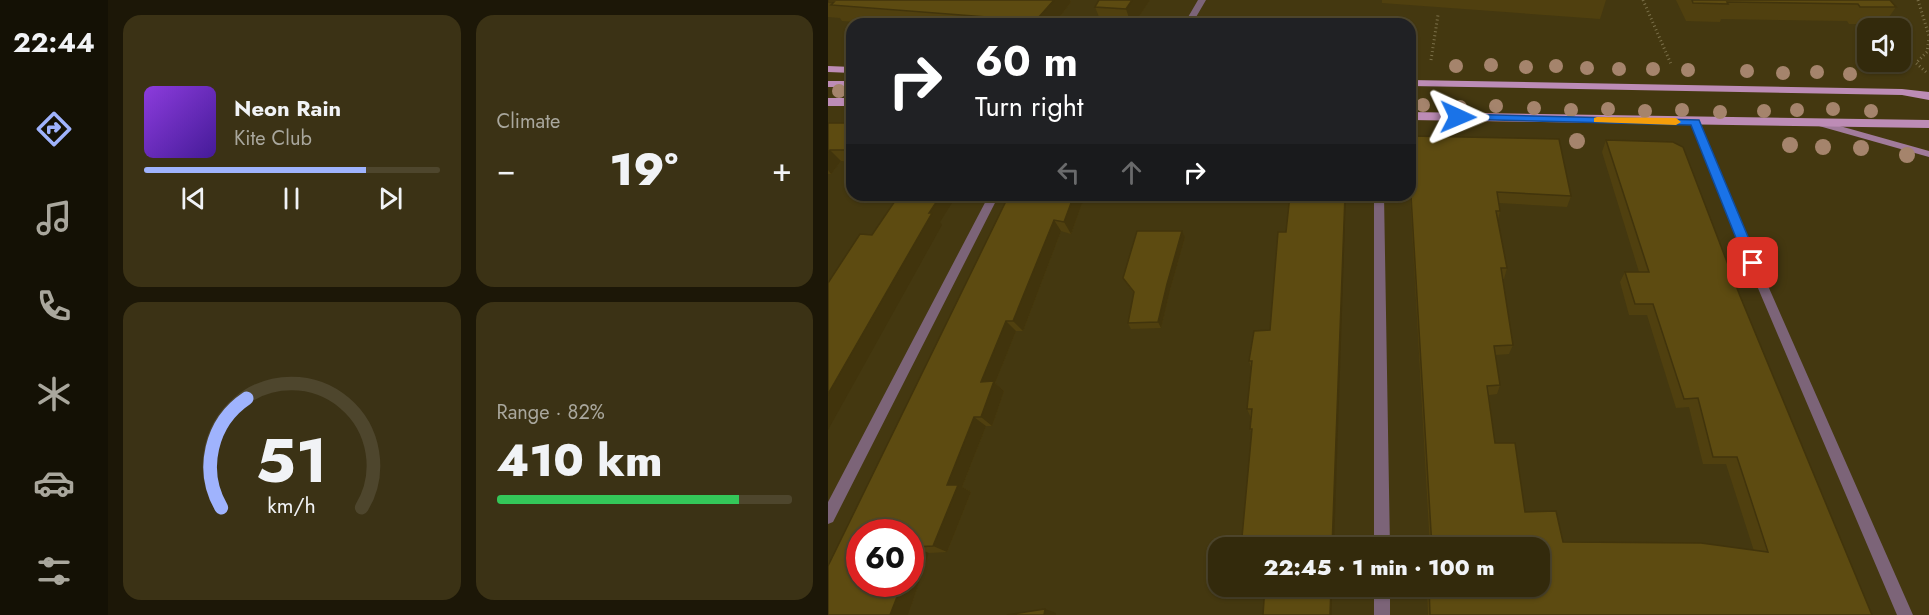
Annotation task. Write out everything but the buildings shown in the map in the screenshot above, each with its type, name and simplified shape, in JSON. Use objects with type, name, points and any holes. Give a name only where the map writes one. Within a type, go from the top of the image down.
[{"type":"main road","points":[[828,69],[846,70]]},
{"type":"main road","points":[[1416,83],[1902,92],[1929,96]]},
{"type":"main road","points":[[828,84],[846,84]]},
{"type":"main road","points":[[1902,92],[1929,84]]},
{"type":"main road","points":[[828,102],[846,102]]},
{"type":"main road","points":[[1416,116],[1929,124]]},
{"type":"street","points":[[1192,18],[1202,0]]},
{"type":"street","points":[[1695,122],[1734,219],[1905,615]]},
{"type":"street","points":[[1822,124],[1929,154]]},
{"type":"street","points":[[828,517],[991,201]]},
{"type":"street","points":[[1379,201],[1382,537]]},
{"type":"street","points":[[1382,597],[1382,615]]},
{"type":"path","points":[[1643,0],[1671,64]]},
{"type":"path","points":[[1918,0],[1929,37],[1927,52],[1916,63],[1924,71]]},
{"type":"path","points":[[1431,60],[1438,15]]},
{"type":"slow traffic","points":[[1597,120],[1676,122]]},
{"type":"route","points":[[1458,117],[1695,122],[1753,263]]}]
